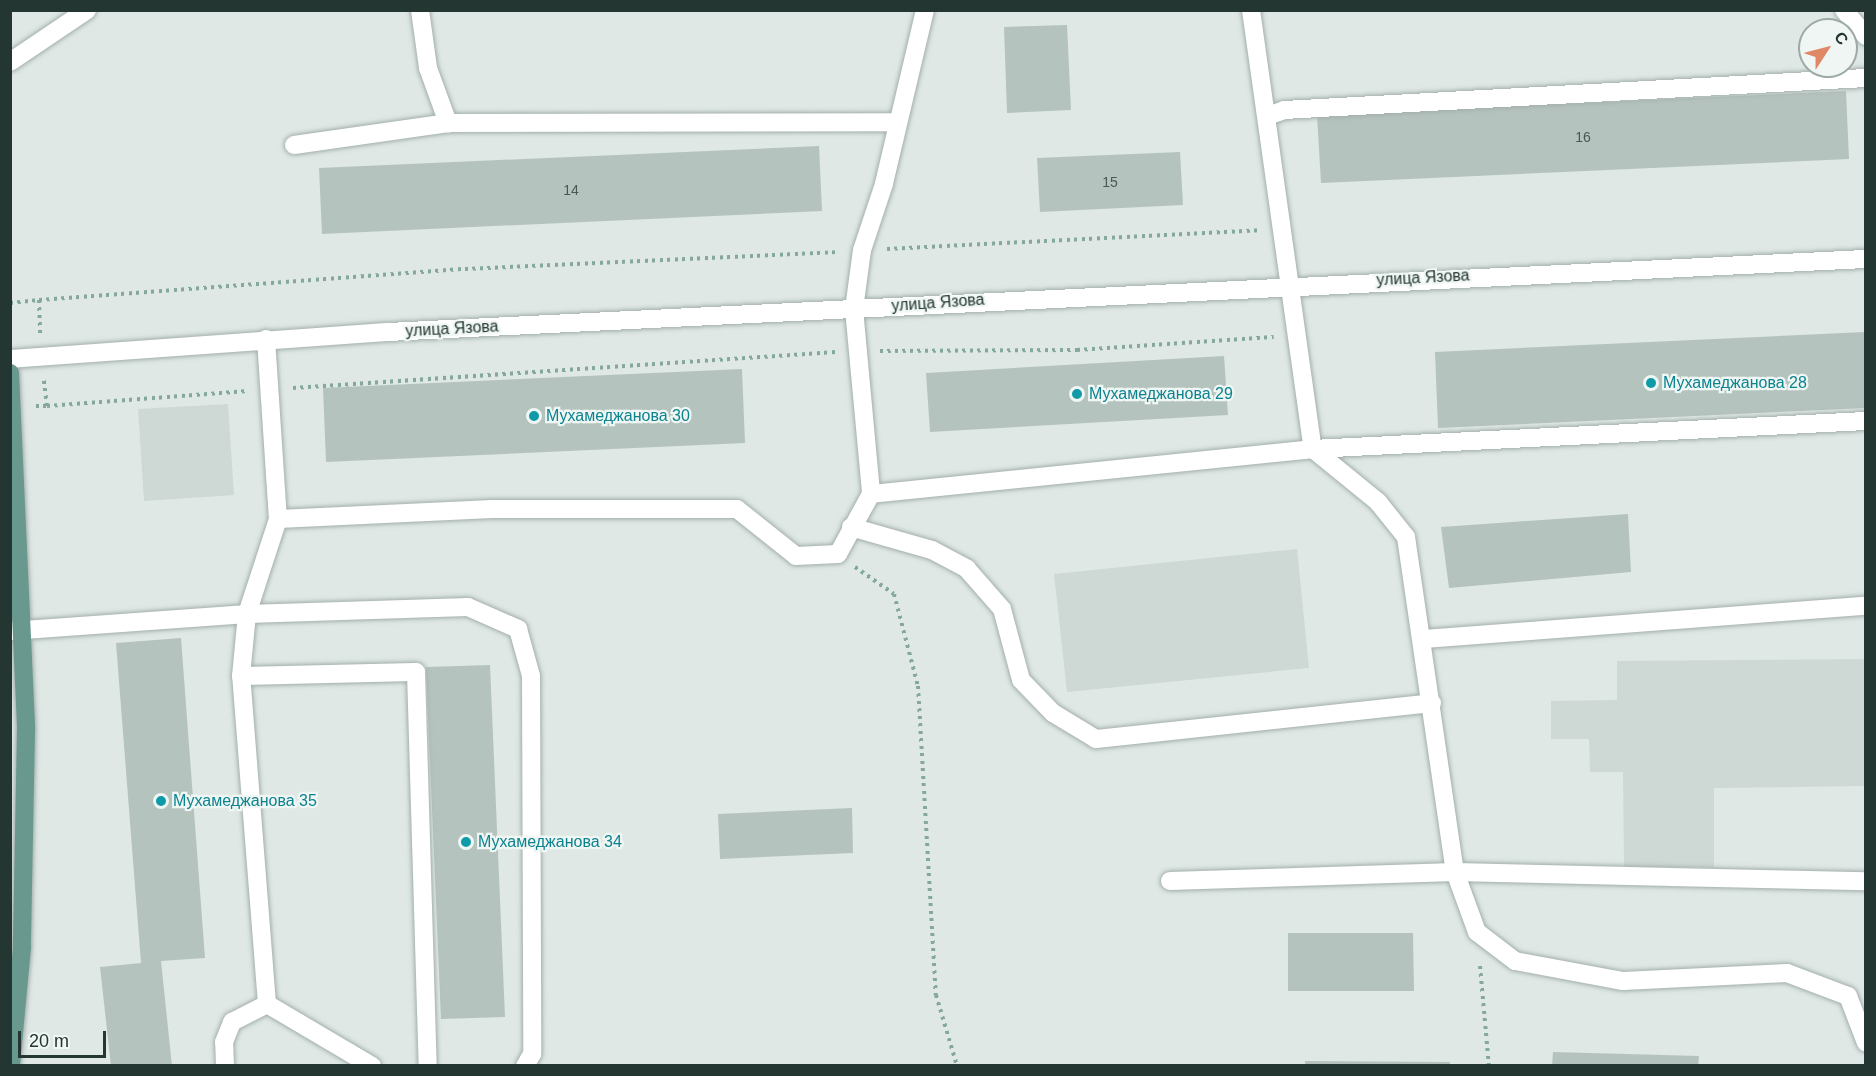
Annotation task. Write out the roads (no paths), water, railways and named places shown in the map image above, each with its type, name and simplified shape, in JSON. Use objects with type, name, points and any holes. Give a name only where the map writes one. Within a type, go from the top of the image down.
[{"type":"main road","points":[[10,373],[22,947],[10,1065]]},
{"type":"street","points":[[10,62],[87,10]]},
{"type":"street","points":[[420,10],[428,68],[448,123]]},
{"type":"street","points":[[278,519],[492,509],[737,509],[796,556],[838,554],[851,527],[872,494],[854,309],[862,250],[925,10]]},
{"type":"street","points":[[1251,10],[1268,116],[1294,336],[1313,449],[1378,502],[1406,537],[1423,639],[1455,872],[1478,932],[1515,961],[1623,981],[1787,973],[1857,994],[1866,1043]]},
{"type":"street","points":[[1844,10],[1866,36]]},
{"type":"street","points":[[1268,116],[1284,110],[1866,78]]},
{"type":"street","points":[[294,145],[448,123],[897,122]]},
{"type":"street","name":"улица Язова","points":[[10,359],[266,339],[1287,284],[1866,258]]},
{"type":"street","points":[[266,339],[278,519],[247,614],[241,676],[267,1004]]},
{"type":"street","points":[[872,494],[1313,449],[1866,421]]},
{"type":"street","points":[[851,527],[932,550],[967,569],[1002,609],[1021,680],[1053,714],[1096,739],[1432,703]]},
{"type":"street","points":[[1423,639],[1866,606]]},
{"type":"street","points":[[16,631],[247,614],[468,607],[518,629],[531,676],[532,1054],[525,1065]]},
{"type":"street","points":[[241,676],[416,672],[428,1065]]},
{"type":"street","points":[[1170,881],[1455,872],[1866,881]]},
{"type":"street","points":[[225,1065],[225,1042],[232,1023],[267,1004]]},
{"type":"street","points":[[267,1004],[372,1065]]},
{"type":"place","name":"Мухамеджанова 28","points":[[1651,383]]},
{"type":"place","name":"Мухамеджанова 29","points":[[1077,394]]},
{"type":"place","name":"Мухамеджанова 30","points":[[534,416]]},
{"type":"place","name":"Мухамеджанова 35","points":[[161,801]]},
{"type":"place","name":"Мухамеджанова 34","points":[[466,842]]}]
